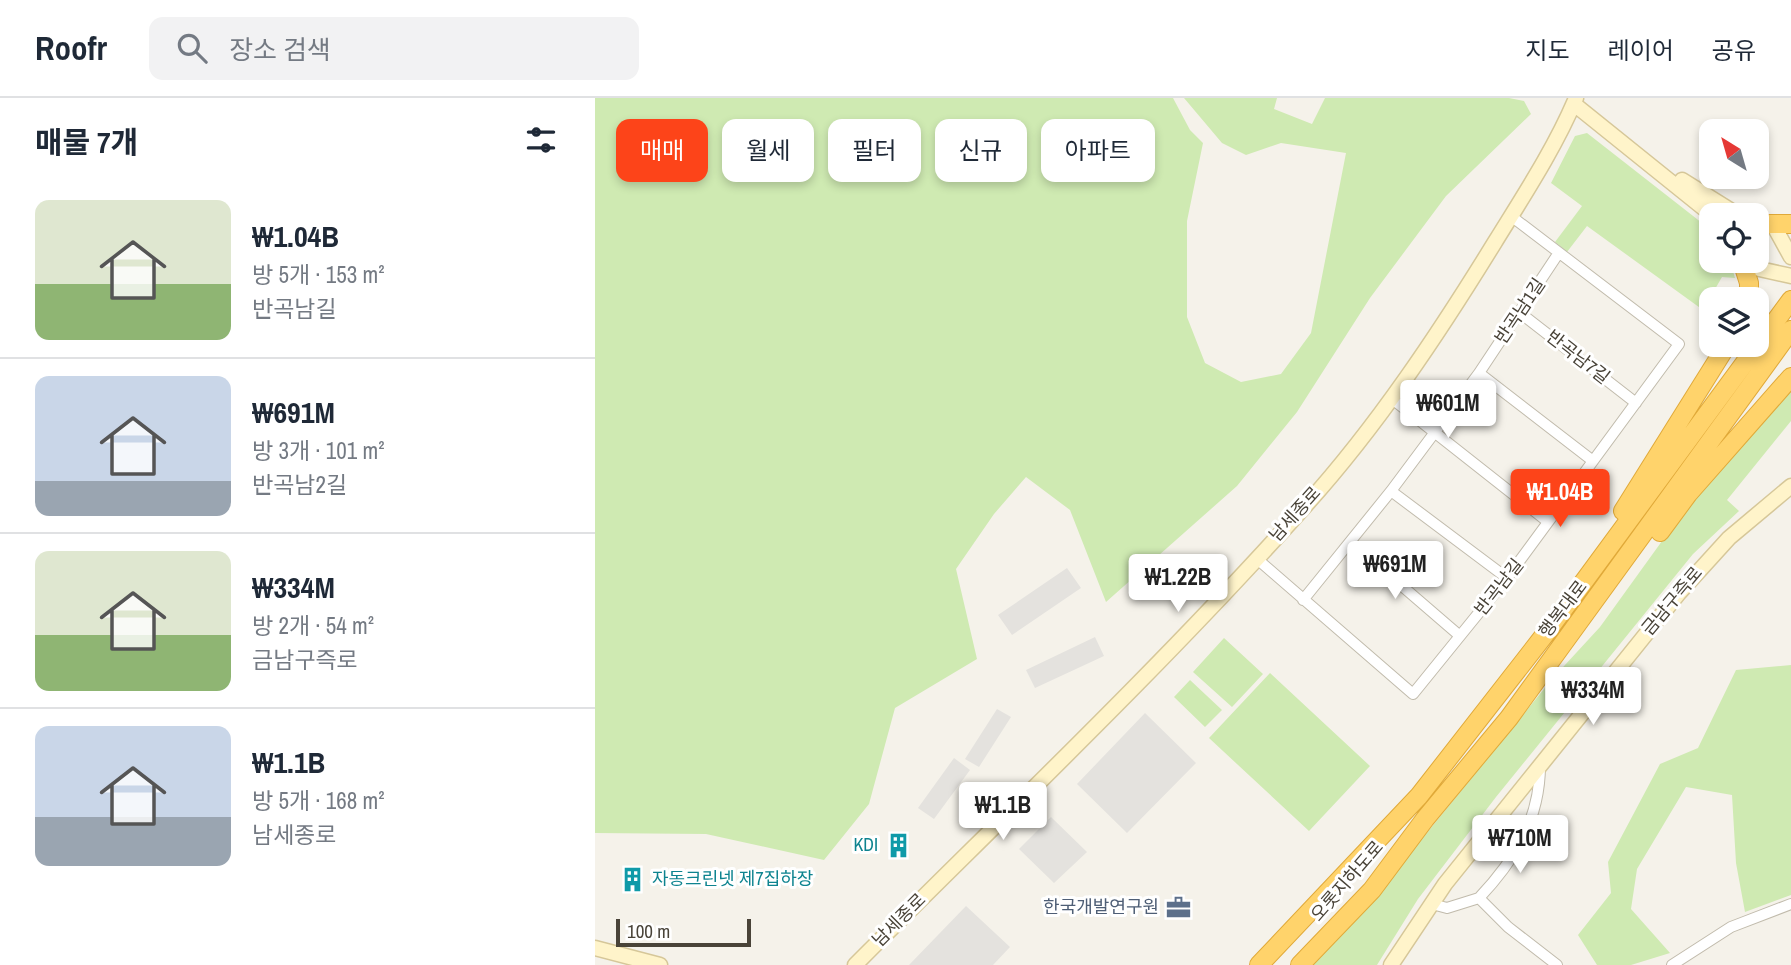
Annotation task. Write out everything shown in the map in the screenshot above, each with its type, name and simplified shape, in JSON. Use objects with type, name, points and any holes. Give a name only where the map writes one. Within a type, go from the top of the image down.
[{"type":"highway","points":[[1769,223],[1791,224]]},
{"type":"highway","name":"행복대로","points":[[1259,965],[1419,796],[1546,633],[1791,300]]},
{"type":"highway","name":"행복대로","points":[[1300,965],[1372,890],[1425,819],[1563,647],[1791,330]]},
{"type":"highway","points":[[1546,633],[1586,564],[1719,357]]},
{"type":"highway","points":[[1563,647],[1604,606],[1688,494],[1791,377]]},
{"type":"highway","name":"오롯지하도로","points":[[1272,965],[1332,901],[1419,796]]},
{"type":"highway","name":"오롯지하도로","points":[[1289,965],[1425,819]]},
{"type":"street","points":[[1575,101],[1699,203]]},
{"type":"street","name":"남세종로","points":[[855,965],[1307,504],[1391,398],[1440,329],[1511,216],[1575,101]]},
{"type":"street","points":[[1653,165],[1674,174],[1719,203]]},
{"type":"street","name":"반곡남길","points":[[1256,558],[1413,694],[1507,578],[1679,344],[1511,216]]},
{"type":"street","points":[[1769,228],[1780,234],[1791,257]]},
{"type":"street","name":"반곡남1길","points":[[1303,600],[1435,433],[1479,373],[1558,254]]},
{"type":"street","points":[[1769,271],[1791,276]]},
{"type":"street","name":"반곡남7길","points":[[1519,312],[1636,402]]},
{"type":"street","points":[[1479,373],[1593,461]]},
{"type":"street","points":[[1391,398],[1547,521]]},
{"type":"street","name":"금남구즉로","points":[[1391,965],[1431,904],[1707,560],[1728,538],[1791,486]]},
{"type":"street","points":[[1391,491],[1507,578]]},
{"type":"street","points":[[1351,542],[1460,636]]},
{"type":"street","points":[[1431,904],[1447,908],[1479,898],[1504,872],[1528,829],[1540,786],[1540,765]]},
{"type":"street","points":[[1479,898],[1508,927],[1557,965]]},
{"type":"street","points":[[1672,965],[1731,927],[1791,904]]},
{"type":"street","points":[[595,948],[660,965]]},
{"type":"green space","points":[[595,98],[1173,98],[1190,130],[1203,143],[1187,221],[1187,317],[1205,363],[1241,382],[1281,374],[1311,333],[1346,153],[1281,143],[1246,155],[1222,143],[1184,98],[1277,98],[1274,109],[1312,124],[1325,98],[1509,98],[1524,101],[1531,114],[1446,196],[1370,298],[1297,412],[1237,486],[1106,602],[1070,510],[1026,477],[994,514],[956,569],[977,659],[895,708],[869,804],[824,860],[706,834],[595,833]]},
{"type":"green space","points":[[1587,133],[1699,221],[1699,273],[1734,273],[1735,278],[1722,277],[1716,287],[1699,287],[1699,307],[1587,226],[1567,252],[1555,242],[1582,206],[1551,183],[1575,136]]},
{"type":"green space","points":[[1791,387],[1791,421],[1727,500],[1739,511],[1693,554],[1496,797],[1418,899],[1377,965],[1310,965],[1386,883],[1553,678],[1600,627],[1688,505]]},
{"type":"green space","points":[[1224,638],[1263,674],[1232,707],[1193,672]]},
{"type":"green space","points":[[1791,665],[1791,895],[1745,912],[1736,863],[1732,795],[1686,787],[1637,869],[1631,909],[1670,953],[1631,965],[1597,965],[1578,935],[1611,893],[1608,862],[1660,764],[1698,748],[1736,670]]},
{"type":"green space","points":[[1270,673],[1370,766],[1309,831],[1209,738]]},
{"type":"green space","points":[[1190,680],[1222,710],[1205,727],[1174,697]]},
{"type":"shaded area","points":[[1067,568],[1081,588],[1012,635],[998,615]]},
{"type":"shaded area","points":[[1095,637],[1104,656],[1035,688],[1026,670]]},
{"type":"shaded area","points":[[997,709],[1011,717],[979,767],[965,759]]},
{"type":"shaded area","points":[[1145,713],[1196,763],[1127,833],[1077,784]]},
{"type":"shaded area","points":[[954,758],[970,770],[934,819],[918,808]]},
{"type":"shaded area","points":[[1051,817],[1087,852],[1054,883],[1019,849]]},
{"type":"shaded area","points":[[966,906],[1010,947],[993,965],[909,965]]},
{"type":"place","name":"KDI","points":[[898,845]]},
{"type":"place","name":"자동크린넷 제7집하장","points":[[632,879]]},
{"type":"place","name":"한국개발연구원","points":[[1179,907]]}]
